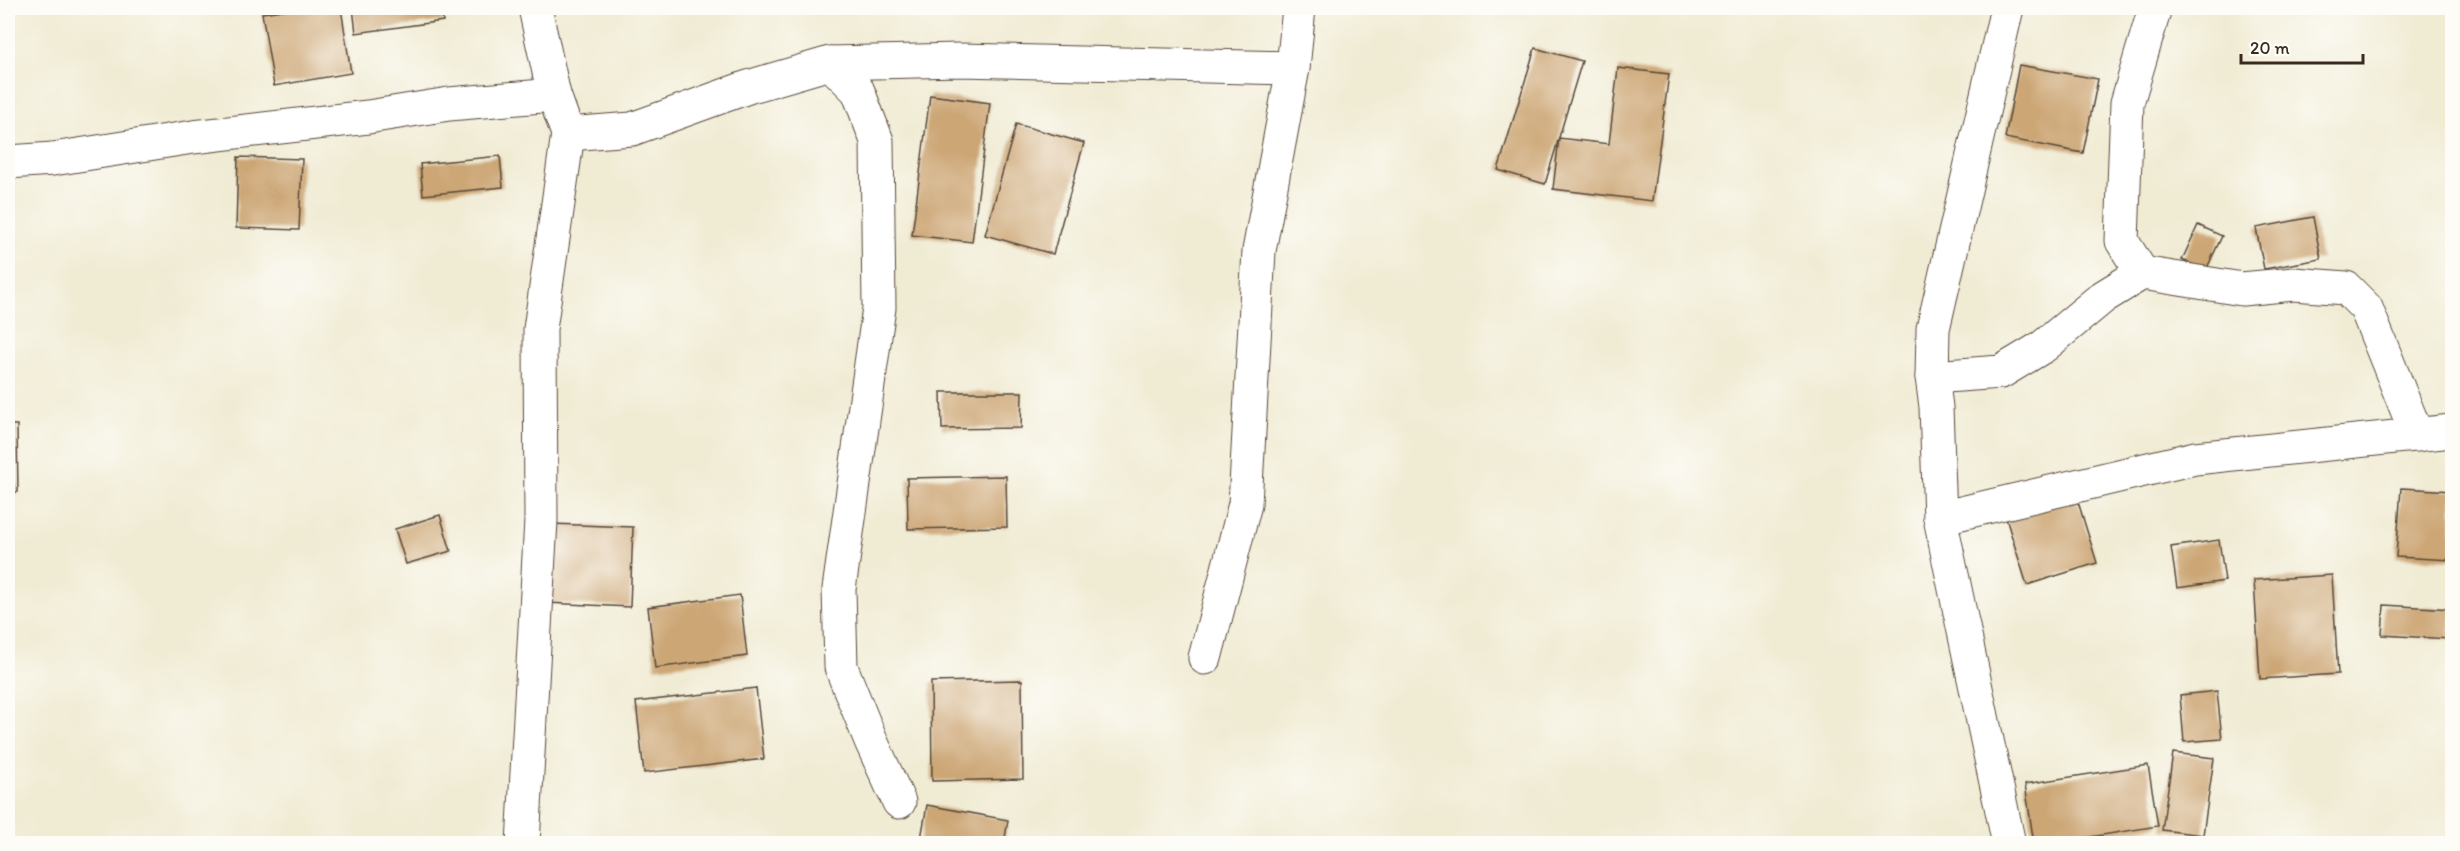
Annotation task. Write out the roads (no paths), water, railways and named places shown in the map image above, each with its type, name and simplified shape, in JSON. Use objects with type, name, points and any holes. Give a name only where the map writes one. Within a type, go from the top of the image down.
[{"type":"street","points":[[523,843],[541,520],[540,329],[568,135],[554,95],[535,8]]},
{"type":"street","points":[[1205,658],[1245,504],[1259,251],[1293,68],[1299,8]]},
{"type":"street","points":[[2007,8],[1933,330],[1932,377],[1936,407],[1940,518],[2009,843]]},
{"type":"street","points":[[2142,273],[2122,241],[2127,103],[2155,8]]},
{"type":"street","points":[[568,135],[632,129],[748,87],[830,63],[960,60],[1293,68]]},
{"type":"street","points":[[830,63],[858,91],[877,141],[879,308],[839,589],[841,667],[899,802]]},
{"type":"street","points":[[8,162],[53,159],[193,137],[368,117],[449,104],[554,95]]},
{"type":"street","points":[[1932,377],[2001,372],[2044,346],[2103,297],[2142,273],[2242,289],[2294,284],[2346,288],[2366,308],[2417,435]]},
{"type":"street","points":[[1940,518],[2195,458],[2452,431]]}]
